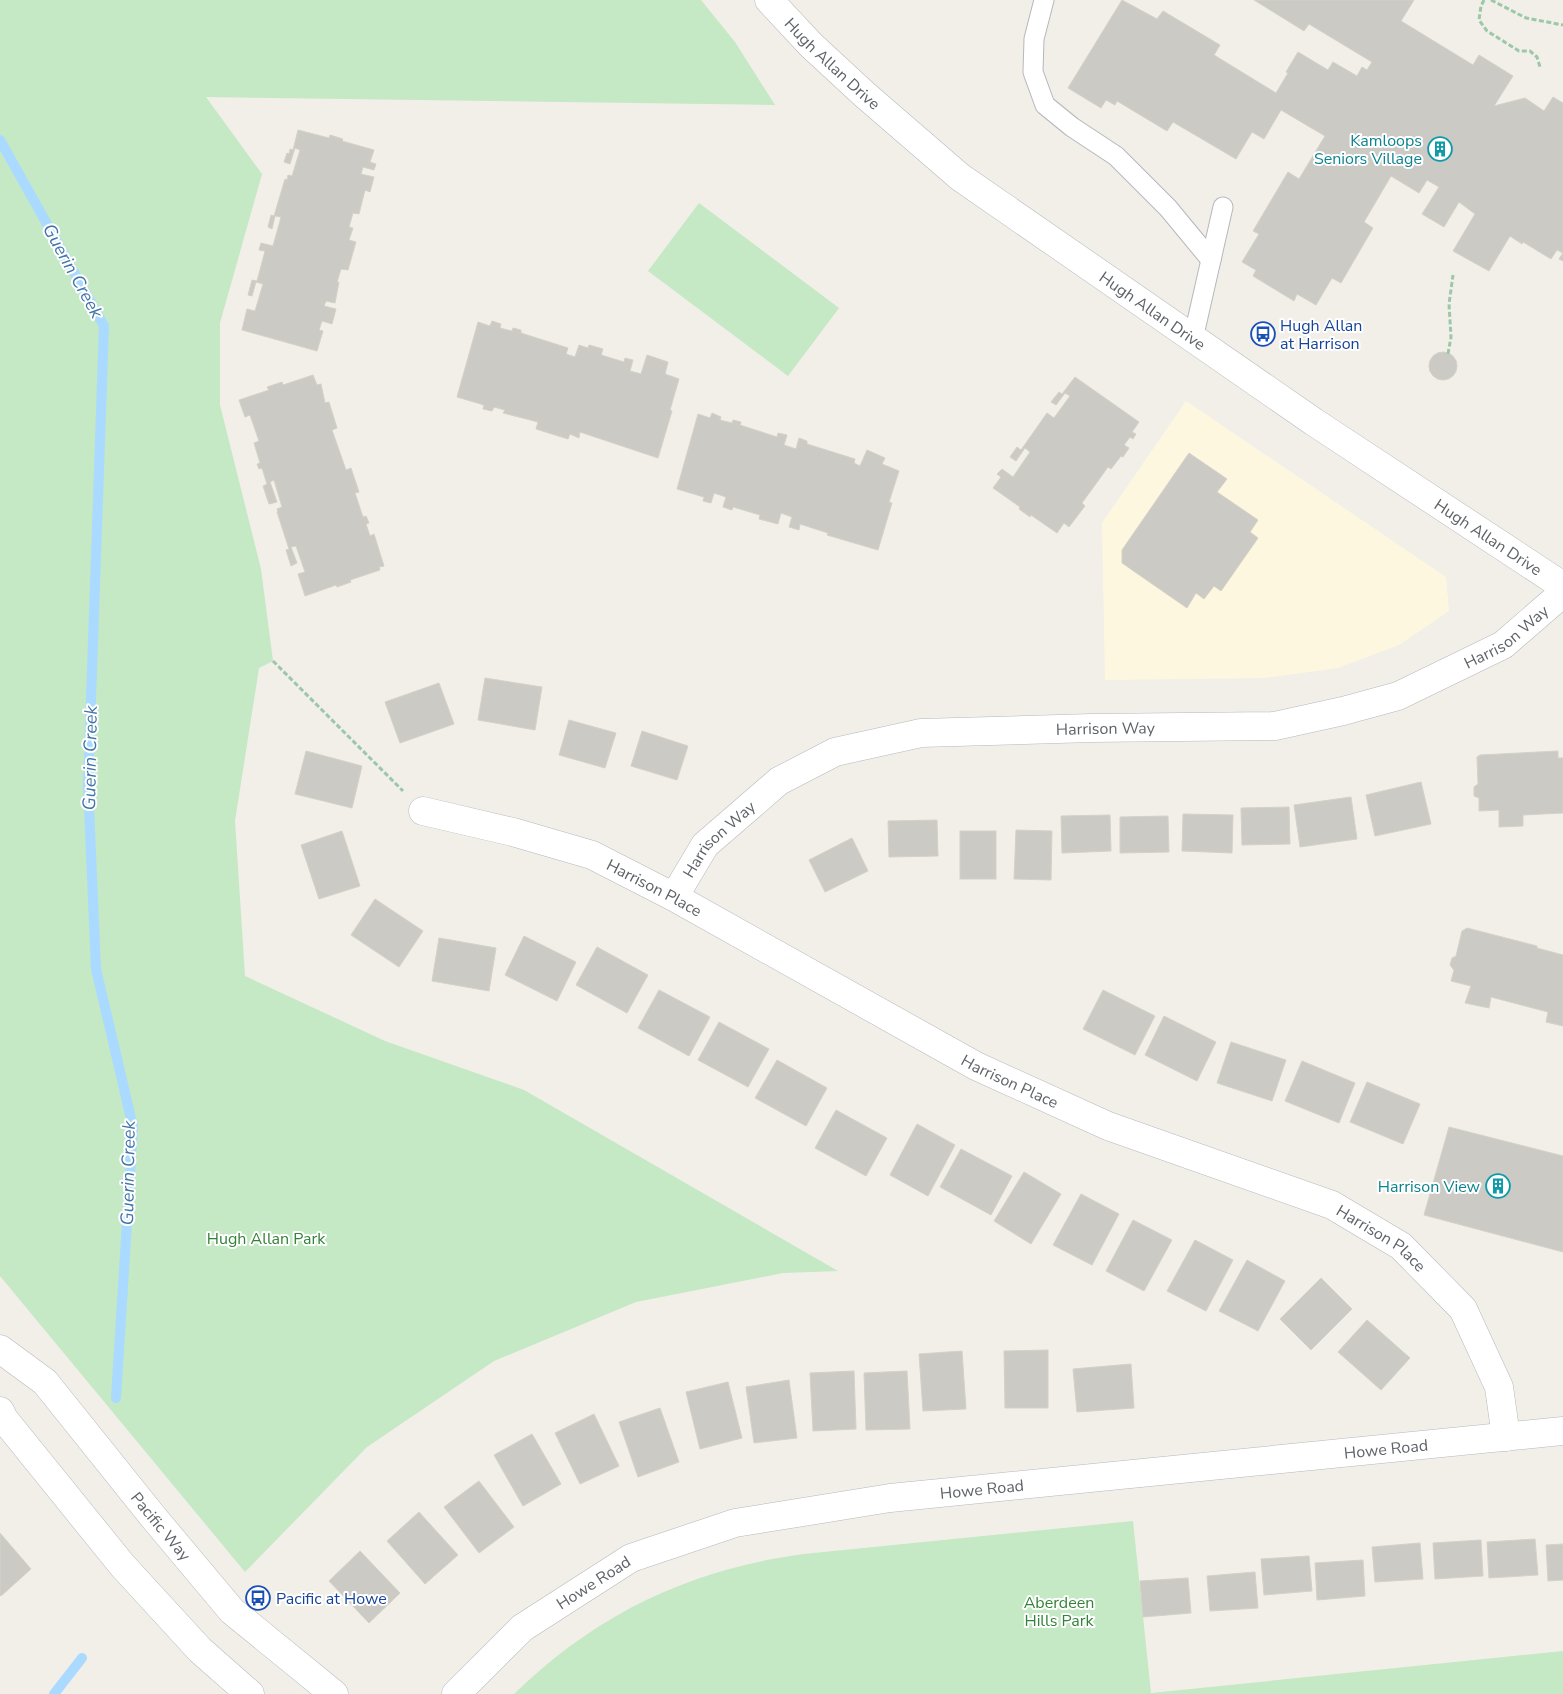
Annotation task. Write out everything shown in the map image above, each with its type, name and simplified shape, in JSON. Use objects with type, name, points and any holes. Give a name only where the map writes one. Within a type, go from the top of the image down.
[{"type":"street","name":"Hugh Allan Drive","points":[[769,0],[811,45],[864,94],[960,177],[1314,422],[1563,586]]},
{"type":"street","name":"Harrison Way","points":[[674,897],[705,845],[778,782],[835,752],[921,733],[1092,728],[1275,726],[1285,724],[1398,696],[1503,645],[1563,592]]},
{"type":"street","name":"Harrison Place","points":[[423,811],[513,832],[592,855],[674,897],[976,1066],[1108,1126],[1332,1205],[1401,1246],[1462,1309],[1499,1386],[1506,1437]]},
{"type":"street","name":"Pacific Way","points":[[0,1349],[45,1382],[154,1518],[232,1611],[334,1694]]},
{"type":"street","points":[[0,1411],[4,1419],[122,1564],[200,1650],[250,1694]]},
{"type":"street","name":"Howe Road","points":[[456,1694],[522,1628],[631,1558],[735,1523],[890,1498],[1563,1431]]},
{"type":"lane","points":[[1044,0],[1034,40],[1033,72],[1045,105],[1072,127],[1116,156],[1168,208],[1211,260]]},
{"type":"lane","points":[[1193,339],[1223,207]]},
{"type":"path","points":[[1484,0],[1479,20],[1487,30],[1519,50],[1530,51],[1537,57],[1540,67]]},
{"type":"path","points":[[1491,0],[1526,18],[1563,25]]},
{"type":"path","points":[[1448,354],[1451,337],[1449,304],[1453,275]]},
{"type":"path","points":[[273,661],[423,811]]},
{"type":"shaded area","points":[[1186,401],[1446,577],[1449,611],[1399,645],[1338,668],[1264,678],[1105,680],[1102,523]]},
{"type":"green space","name":"Hugh Allan Park","points":[[0,0],[701,0],[735,42],[775,105],[206,97],[262,174],[220,323],[220,405],[261,569],[273,661],[259,668],[235,821],[245,976],[385,1041],[524,1090],[838,1271],[783,1273],[636,1302],[494,1361],[367,1447],[245,1572],[0,1276]]},
{"type":"green space","points":[[699,203],[839,308],[788,376],[648,271]]},
{"type":"green space","name":"Aberdeen Hills Park","points":[[1133,1521],[1151,1693],[1563,1651],[1563,1694],[514,1694],[578,1640],[612,1619],[647,1600],[684,1584],[722,1571],[762,1561],[804,1554]]},
{"type":"building","name":"Kamloops Seniors Village","points":[[1122,0],[1157,19],[1163,11],[1220,45],[1214,55],[1276,93],[1298,52],[1328,70],[1333,62],[1357,76],[1362,67],[1367,70],[1372,62],[1309,24],[1304,31],[1254,0],[1414,0],[1401,21],[1473,65],[1479,55],[1513,76],[1494,106],[1525,98],[1544,111],[1553,97],[1563,103],[1563,253],[1557,250],[1551,259],[1510,236],[1489,271],[1453,251],[1475,214],[1459,202],[1444,227],[1422,214],[1439,187],[1427,180],[1419,193],[1391,176],[1364,222],[1373,228],[1341,283],[1332,278],[1316,305],[1297,294],[1294,301],[1253,276],[1256,270],[1242,262],[1259,234],[1253,231],[1288,172],[1299,179],[1325,136],[1281,110],[1264,139],[1252,132],[1236,159],[1173,122],[1167,131],[1117,101],[1115,105],[1106,100],[1101,108],[1068,88]]},
{"type":"building","points":[[298,130],[329,138],[330,135],[343,139],[342,141],[374,150],[370,162],[376,164],[374,170],[363,167],[361,174],[374,177],[370,192],[365,190],[359,214],[353,213],[349,227],[353,228],[349,240],[356,242],[348,270],[341,269],[337,282],[339,282],[335,303],[326,301],[324,306],[336,309],[332,324],[322,321],[319,330],[323,331],[317,351],[242,330],[247,309],[255,311],[263,284],[256,282],[252,296],[248,295],[252,280],[257,281],[265,251],[259,250],[261,243],[273,246],[281,217],[275,216],[272,229],[268,227],[271,215],[274,216],[285,179],[287,180],[288,175],[292,176],[300,150],[295,148],[290,164],[284,162],[290,149],[293,150]]},
{"type":"building","points":[[1563,253],[1563,261],[1559,259]]},
{"type":"building","points":[[492,321],[501,324],[500,328],[512,331],[513,328],[521,330],[521,333],[568,348],[566,354],[575,357],[579,345],[588,348],[589,345],[603,349],[601,355],[624,362],[625,358],[633,360],[630,371],[641,374],[647,355],[668,362],[665,374],[679,379],[658,458],[580,432],[579,438],[570,434],[568,439],[536,429],[538,422],[503,413],[505,410],[494,407],[492,411],[483,409],[484,405],[457,397],[478,322],[490,326]]},
{"type":"building","points":[[1443,352],[1453,356],[1457,366],[1453,376],[1443,380],[1433,376],[1429,366],[1433,356]]},
{"type":"building","points":[[313,375],[317,385],[321,384],[325,403],[329,402],[337,428],[332,430],[346,470],[351,468],[359,492],[355,493],[363,517],[366,516],[369,523],[366,524],[370,536],[374,534],[384,566],[379,567],[380,570],[350,580],[351,582],[305,596],[298,574],[305,572],[296,546],[291,547],[297,563],[291,566],[286,550],[289,549],[277,512],[277,509],[282,507],[274,480],[270,482],[277,502],[269,504],[263,486],[267,484],[262,468],[259,469],[257,464],[260,463],[254,443],[259,441],[250,415],[245,417],[239,400],[269,390],[267,387],[282,382],[283,385]]},
{"type":"building","points":[[1075,377],[1139,422],[1132,432],[1136,434],[1133,439],[1130,437],[1124,445],[1129,448],[1123,457],[1121,456],[1111,469],[1108,467],[1082,503],[1085,506],[1069,527],[1064,523],[1057,533],[1031,515],[1030,517],[1019,509],[1020,507],[993,488],[1001,477],[997,474],[1002,469],[1013,477],[1030,452],[1025,448],[1016,461],[1010,457],[1017,447],[1021,450],[1047,413],[1054,418],[1070,396],[1065,393],[1056,405],[1051,402],[1059,392],[1062,394]]},
{"type":"building","points":[[712,413],[721,417],[720,420],[732,423],[733,420],[741,422],[740,425],[777,437],[778,433],[787,435],[784,445],[796,449],[799,438],[807,441],[807,444],[855,459],[854,463],[860,466],[867,450],[885,458],[882,464],[899,471],[889,502],[892,503],[878,550],[827,535],[828,533],[800,524],[799,530],[789,527],[792,517],[781,513],[778,524],[759,519],[760,515],[733,507],[732,510],[723,507],[726,497],[714,493],[711,503],[703,501],[704,497],[677,489],[698,414],[710,418]]},
{"type":"building","points":[[1189,453],[1227,479],[1217,492],[1258,520],[1250,532],[1258,538],[1221,591],[1214,586],[1204,599],[1196,593],[1187,608],[1122,563],[1122,550]]},
{"type":"building","points":[[485,678],[542,687],[535,730],[478,720]]},
{"type":"building","points":[[439,683],[454,724],[400,743],[385,702]]},
{"type":"building","points":[[569,720],[616,733],[605,768],[559,755]]},
{"type":"building","points":[[642,731],[688,746],[677,780],[631,766]]},
{"type":"building","points":[[306,751],[362,766],[352,808],[295,794]]},
{"type":"building","points":[[1558,751],[1558,758],[1563,758],[1563,813],[1523,815],[1523,826],[1499,827],[1499,810],[1479,811],[1479,798],[1474,796],[1474,787],[1478,784],[1477,757],[1480,755]]},
{"type":"building","points":[[1421,782],[1431,824],[1375,836],[1366,795]]},
{"type":"building","points":[[1351,797],[1357,839],[1300,847],[1294,805]]},
{"type":"building","points":[[1289,807],[1290,844],[1242,845],[1241,808]]},
{"type":"building","points":[[1183,814],[1233,815],[1232,853],[1182,851]]},
{"type":"building","points":[[1110,815],[1111,851],[1062,853],[1061,816]]},
{"type":"building","points":[[1168,816],[1169,852],[1120,853],[1120,817]]},
{"type":"building","points":[[937,820],[938,856],[889,857],[888,821]]},
{"type":"building","points":[[1016,830],[1052,831],[1051,880],[1014,879]]},
{"type":"building","points":[[342,831],[360,886],[319,899],[301,845]]},
{"type":"building","points":[[960,831],[996,831],[996,879],[960,879]]},
{"type":"building","points":[[852,838],[868,871],[825,892],[809,860]]},
{"type":"building","points":[[375,899],[423,931],[399,967],[351,935]]},
{"type":"building","points":[[1467,928],[1537,946],[1537,948],[1563,955],[1563,1026],[1546,1022],[1548,1012],[1491,997],[1489,1008],[1465,1003],[1471,986],[1451,981],[1454,970],[1450,965],[1452,958],[1456,956],[1462,931]]},
{"type":"building","points":[[524,936],[576,962],[557,1001],[505,975]]},
{"type":"building","points":[[439,938],[496,948],[489,991],[432,981]]},
{"type":"building","points":[[597,947],[648,975],[627,1013],[576,985]]},
{"type":"building","points":[[659,990],[710,1017],[689,1056],[638,1028]]},
{"type":"building","points":[[1103,990],[1155,1016],[1135,1055],[1083,1029]]},
{"type":"building","points":[[1164,1016],[1216,1042],[1197,1081],[1145,1055]]},
{"type":"building","points":[[719,1022],[769,1049],[748,1087],[698,1060]]},
{"type":"building","points":[[1231,1042],[1286,1060],[1272,1101],[1217,1083]]},
{"type":"building","points":[[777,1060],[827,1088],[806,1126],[755,1098]]},
{"type":"building","points":[[1302,1061],[1355,1083],[1339,1123],[1285,1101]]},
{"type":"building","points":[[1367,1082],[1420,1104],[1403,1144],[1350,1122]]},
{"type":"building","points":[[836,1110],[887,1138],[866,1176],[815,1148]]},
{"type":"building","points":[[917,1124],[955,1145],[928,1196],[890,1175]]},
{"type":"building","name":"Harrison View","points":[[1449,1127],[1563,1156],[1563,1252],[1424,1215]]},
{"type":"building","points":[[961,1149],[1012,1176],[991,1215],[940,1187]]},
{"type":"building","points":[[1024,1172],[1061,1194],[1031,1244],[994,1221]]},
{"type":"building","points":[[1081,1194],[1119,1214],[1092,1265],[1053,1245]]},
{"type":"building","points":[[1133,1220],[1172,1240],[1144,1291],[1106,1271]]},
{"type":"building","points":[[1195,1240],[1233,1260],[1206,1311],[1167,1291]]},
{"type":"building","points":[[1247,1260],[1285,1281],[1258,1331],[1219,1311]]},
{"type":"building","points":[[1321,1278],[1352,1309],[1311,1350],[1280,1319]]},
{"type":"building","points":[[1367,1320],[1410,1358],[1381,1390],[1338,1352]]},
{"type":"building","points":[[1048,1350],[1048,1408],[1005,1408],[1004,1351]]},
{"type":"building","points":[[962,1351],[966,1409],[923,1411],[919,1354]]},
{"type":"building","points":[[1131,1364],[1134,1408],[1077,1412],[1073,1369]]},
{"type":"building","points":[[854,1371],[856,1429],[813,1431],[810,1373]]},
{"type":"building","points":[[907,1371],[910,1429],[866,1430],[864,1373]]},
{"type":"building","points":[[789,1380],[797,1438],[754,1443],[746,1387]]},
{"type":"building","points":[[728,1382],[742,1438],[700,1449],[686,1392]]},
{"type":"building","points":[[660,1408],[679,1462],[638,1477],[619,1422]]},
{"type":"building","points":[[594,1414],[619,1466],[580,1484],[555,1433]]},
{"type":"building","points":[[532,1434],[561,1484],[523,1506],[494,1455]]},
{"type":"building","points":[[479,1481],[514,1527],[479,1553],[444,1507]]},
{"type":"building","points":[[419,1512],[458,1555],[425,1584],[387,1541]]},
{"type":"building","points":[[0,1533],[31,1569],[1,1596],[0,1595]]},
{"type":"building","points":[[1535,1539],[1538,1575],[1489,1578],[1487,1542]]},
{"type":"building","points":[[1481,1540],[1483,1576],[1435,1579],[1433,1543]]},
{"type":"building","points":[[1420,1543],[1423,1579],[1375,1582],[1372,1547]]},
{"type":"building","points":[[1563,1544],[1563,1580],[1548,1581],[1546,1545]]},
{"type":"building","points":[[360,1551],[400,1593],[369,1623],[329,1581]]},
{"type":"building","points":[[1309,1556],[1312,1591],[1264,1595],[1261,1559]]},
{"type":"building","points":[[1363,1560],[1365,1596],[1317,1600],[1315,1563]]},
{"type":"building","points":[[1255,1572],[1258,1608],[1210,1611],[1207,1576]]},
{"type":"building","points":[[1188,1578],[1191,1613],[1143,1617],[1140,1581]]},
{"type":"waterway","name":"Guerin Creek","points":[[0,140],[104,326],[88,785],[96,969],[133,1127],[116,1398]]},
{"type":"waterway","name":"Guerin Creek","points":[[54,1694],[82,1658]]},
{"type":"place","name":"Kamloops Seniors Village","points":[[1440,149]]},
{"type":"place","name":"Hugh Allan at Harrison","points":[[1263,334]]},
{"type":"place","name":"Harrison View","points":[[1498,1186]]},
{"type":"place","name":"Pacific at Howe","points":[[258,1598]]}]
